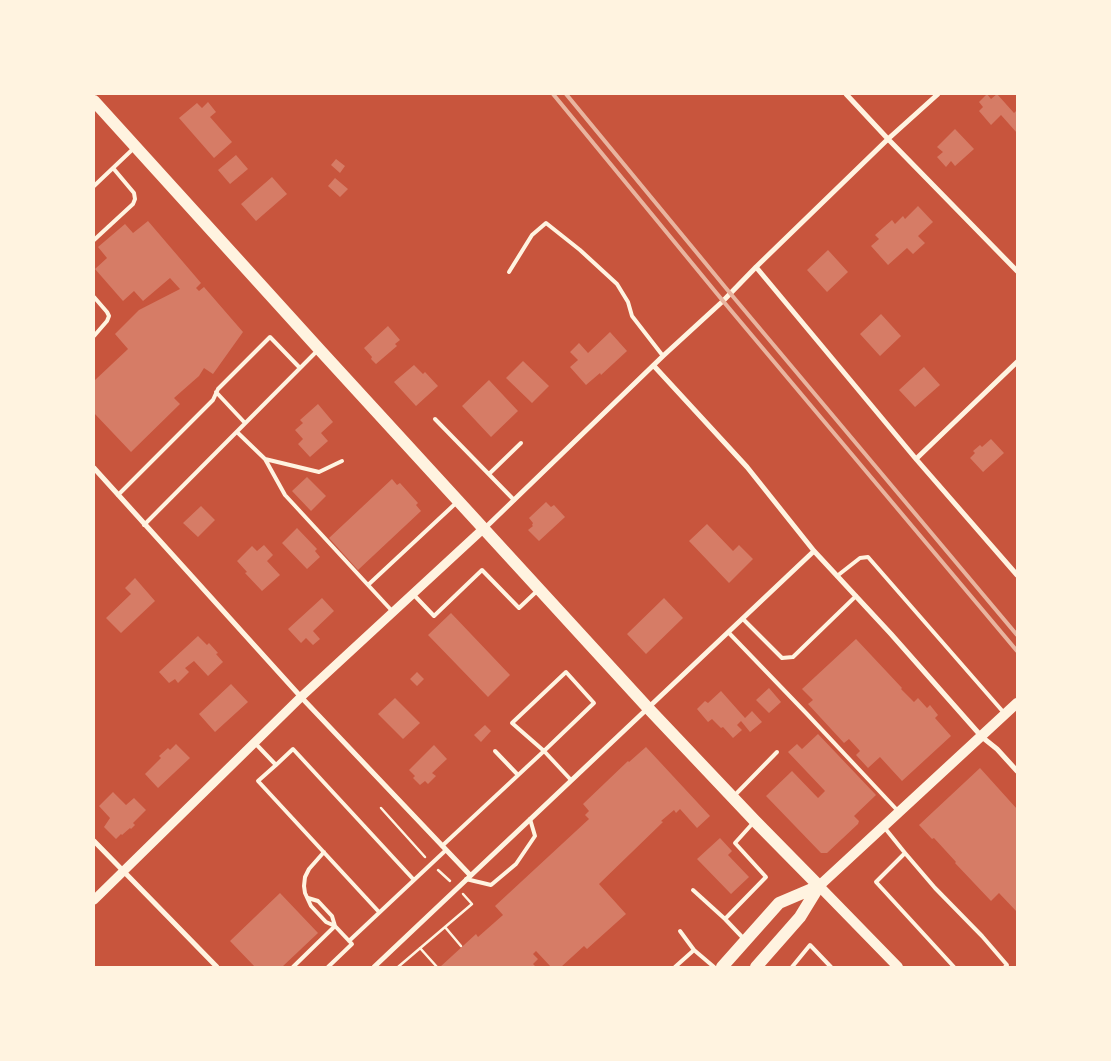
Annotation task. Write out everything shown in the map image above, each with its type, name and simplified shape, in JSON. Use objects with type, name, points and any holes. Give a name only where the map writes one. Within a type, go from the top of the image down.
[{"type":"main road","points":[[94,101],[648,708],[897,967]]},
{"type":"main road","points":[[756,967],[800,917],[819,886],[1013,709]]},
{"type":"main road","points":[[722,967],[778,903],[819,886]]},
{"type":"street","points":[[846,94],[1017,271]]},
{"type":"street","points":[[94,900],[301,697],[514,500],[663,356],[723,301],[888,139],[938,94]]},
{"type":"street","points":[[756,267],[916,459],[1017,575]]},
{"type":"street","points":[[916,459],[1017,362]]},
{"type":"street","points":[[654,366],[747,467],[814,551],[982,737],[998,749],[1017,771]]},
{"type":"street","points":[[94,468],[301,697],[444,848],[468,877]]},
{"type":"street","points":[[377,966],[468,877],[814,551]]},
{"type":"street","points":[[94,841],[218,967]]},
{"type":"lane","points":[[94,186],[136,147]]},
{"type":"lane","points":[[94,240],[133,204],[135,199],[134,193],[112,168]]},
{"type":"lane","points":[[508,272],[532,235],[546,223],[580,250],[617,284],[628,302],[632,316],[663,356]]},
{"type":"lane","points":[[94,297],[108,312],[109,316],[94,336]]},
{"type":"lane","points":[[118,495],[213,400],[218,388],[270,337],[300,368]]},
{"type":"lane","points":[[144,525],[319,349]]},
{"type":"lane","points":[[216,392],[245,423]]},
{"type":"lane","points":[[435,419],[514,500]]},
{"type":"lane","points":[[236,432],[265,459],[285,495],[393,612]]},
{"type":"lane","points":[[490,474],[521,443]]},
{"type":"lane","points":[[265,459],[319,472],[342,461]]},
{"type":"lane","points":[[368,585],[458,501]]},
{"type":"lane","points":[[838,576],[860,558],[868,557],[1013,709]]},
{"type":"lane","points":[[413,594],[434,616],[482,570],[519,608],[539,589]]},
{"type":"lane","points":[[743,619],[782,658],[792,657],[856,596]]},
{"type":"lane","points":[[729,633],[899,813]]},
{"type":"lane","points":[[349,941],[431,864],[444,848],[518,775],[544,751],[594,703],[566,672],[512,723],[544,751],[571,780]]},
{"type":"lane","points":[[254,742],[276,765]]},
{"type":"lane","points":[[379,912],[258,781],[293,749],[414,880]]},
{"type":"lane","points":[[496,751],[518,775]]},
{"type":"lane","points":[[732,797],[777,752]]},
{"type":"lane","points":[[468,877],[491,885],[516,864],[535,836],[530,819]]},
{"type":"lane","points":[[725,920],[766,877],[735,843],[755,821]]},
{"type":"lane","points":[[884,827],[935,888],[1008,965],[1005,967]]},
{"type":"lane","points":[[324,852],[309,869],[305,878],[305,893],[311,906],[326,922],[335,926],[352,944],[328,967]]},
{"type":"lane","points":[[905,853],[876,882],[954,967]]},
{"type":"lane","points":[[693,890],[745,941]]},
{"type":"lane","points":[[308,898],[318,901],[332,916],[335,926]]},
{"type":"lane","points":[[293,967],[335,926]]},
{"type":"lane","points":[[680,931],[694,950],[714,967]]},
{"type":"lane","points":[[792,967],[810,946],[831,967]]},
{"type":"lane","points":[[675,967],[694,950]]},
{"type":"path","points":[[381,808],[431,864]]},
{"type":"path","points":[[445,927],[462,946]]},
{"type":"path","points":[[420,948],[437,967]]},
{"type":"building","points":[[987,94],[991,99],[997,94],[1014,113],[1017,110],[1017,133],[1001,115],[991,125],[979,111],[983,107],[979,102]]},
{"type":"building","points":[[208,102],[216,112],[210,117],[232,142],[214,158],[179,118],[197,103],[202,108]]},
{"type":"building","points":[[955,129],[974,149],[955,166],[951,161],[946,167],[937,157],[943,152],[937,147]]},
{"type":"building","points":[[236,155],[248,169],[230,184],[218,170]]},
{"type":"building","points":[[336,159],[345,166],[340,173],[331,165]]},
{"type":"building","points":[[272,177],[287,194],[256,221],[241,204]]},
{"type":"building","points":[[335,178],[348,189],[340,197],[328,186]]},
{"type":"building","points":[[918,206],[933,222],[918,236],[925,243],[913,254],[907,248],[888,265],[871,246],[879,239],[875,235],[892,220],[895,224],[903,216],[905,219]]},
{"type":"building","points":[[148,221],[201,283],[196,288],[199,291],[204,287],[243,332],[213,374],[204,368],[199,376],[174,398],[180,404],[131,452],[94,413],[94,381],[128,349],[115,334],[139,310],[180,289],[170,278],[143,301],[134,291],[123,301],[95,269],[107,258],[98,247],[125,224],[133,233]]},
{"type":"building","points":[[828,250],[848,272],[827,292],[807,270]]},
{"type":"building","points":[[881,314],[901,336],[880,356],[860,334]]},
{"type":"building","points":[[388,326],[400,340],[395,344],[397,346],[376,364],[364,348]]},
{"type":"building","points":[[610,332],[627,351],[601,375],[600,373],[586,385],[570,367],[578,360],[570,352],[579,343],[588,353]]},
{"type":"building","points":[[523,361],[549,386],[532,403],[506,378]]},
{"type":"building","points":[[414,365],[423,374],[425,372],[438,386],[416,406],[394,382]]},
{"type":"building","points":[[924,367],[940,385],[915,407],[899,390]]},
{"type":"building","points":[[489,380],[518,411],[491,437],[462,406]]},
{"type":"building","points":[[318,404],[333,422],[321,433],[328,441],[310,457],[298,444],[303,439],[295,430],[303,423],[300,420]]},
{"type":"building","points":[[991,439],[1004,453],[983,472],[970,458],[975,453],[973,451],[980,445],[982,447]]},
{"type":"building","points":[[307,477],[326,496],[311,511],[292,491]]},
{"type":"building","points":[[392,479],[397,485],[400,483],[418,503],[416,505],[421,511],[358,570],[329,538]]},
{"type":"building","points":[[546,502],[551,507],[554,505],[565,517],[539,541],[528,530],[533,526],[529,518]]},
{"type":"building","points":[[201,506],[215,520],[198,537],[183,523]]},
{"type":"building","points":[[707,524],[733,551],[739,545],[753,559],[729,583],[689,541]]},
{"type":"building","points":[[297,528],[317,549],[315,551],[320,557],[307,569],[282,543]]},
{"type":"building","points":[[264,545],[273,555],[267,561],[280,575],[262,591],[245,573],[247,572],[237,561],[252,546],[257,551]]},
{"type":"building","points":[[135,578],[155,601],[121,633],[106,618],[131,594],[125,588]]},
{"type":"building","points":[[322,598],[334,611],[313,631],[320,639],[313,645],[306,638],[301,643],[288,629]]},
{"type":"building","points":[[664,598],[683,618],[646,654],[627,634]]},
{"type":"building","points":[[451,613],[510,675],[488,697],[428,635]]},
{"type":"building","points":[[198,636],[207,645],[209,643],[223,662],[208,676],[194,661],[185,668],[189,672],[178,683],[175,679],[169,683],[159,672]]},
{"type":"building","points":[[856,639],[914,702],[918,698],[927,708],[930,705],[938,715],[935,718],[951,736],[902,781],[880,757],[868,768],[856,755],[860,751],[849,739],[844,743],[808,704],[813,700],[802,689]]},
{"type":"building","points":[[417,672],[424,679],[417,686],[410,679]]},
{"type":"building","points":[[231,684],[248,702],[215,732],[199,714]]},
{"type":"building","points":[[769,688],[781,702],[769,713],[756,700]]},
{"type":"building","points":[[721,691],[745,718],[752,711],[762,722],[750,732],[741,721],[737,725],[742,730],[733,738],[712,719],[708,722],[697,709],[705,701],[708,703]]},
{"type":"building","points":[[395,698],[420,723],[403,739],[378,714]]},
{"type":"building","points":[[485,725],[491,731],[481,742],[474,735]]},
{"type":"building","points":[[818,734],[876,795],[854,816],[859,821],[858,824],[827,853],[821,853],[766,796],[792,771],[818,798],[825,791],[788,752],[797,744],[802,749]]},
{"type":"building","points":[[176,744],[190,758],[158,788],[145,774],[161,758],[159,756]]},
{"type":"building","points":[[434,745],[447,759],[432,773],[436,776],[428,784],[425,781],[420,785],[413,778],[415,776],[409,770]]},
{"type":"building","points":[[646,747],[710,816],[697,828],[680,809],[676,813],[674,810],[599,884],[626,914],[587,949],[584,946],[561,967],[551,967],[536,951],[533,954],[538,959],[533,964],[536,967],[440,967],[476,934],[478,937],[503,915],[495,906],[589,819],[585,815],[589,811],[583,804],[628,761]]},
{"type":"building","points":[[980,768],[1017,809],[1017,912],[999,893],[991,901],[934,838],[932,839],[919,825]]},
{"type":"building","points":[[113,792],[126,805],[134,798],[146,810],[133,823],[135,825],[131,829],[116,839],[104,827],[110,818],[99,806]]},
{"type":"building","points":[[720,838],[732,851],[728,855],[749,877],[731,894],[697,859]]},
{"type":"building","points":[[280,893],[318,933],[282,967],[255,967],[230,941]]},
{"type":"railway","points":[[553,94],[723,301],[1017,651]]},
{"type":"railway","points":[[566,94],[1017,635]]}]
